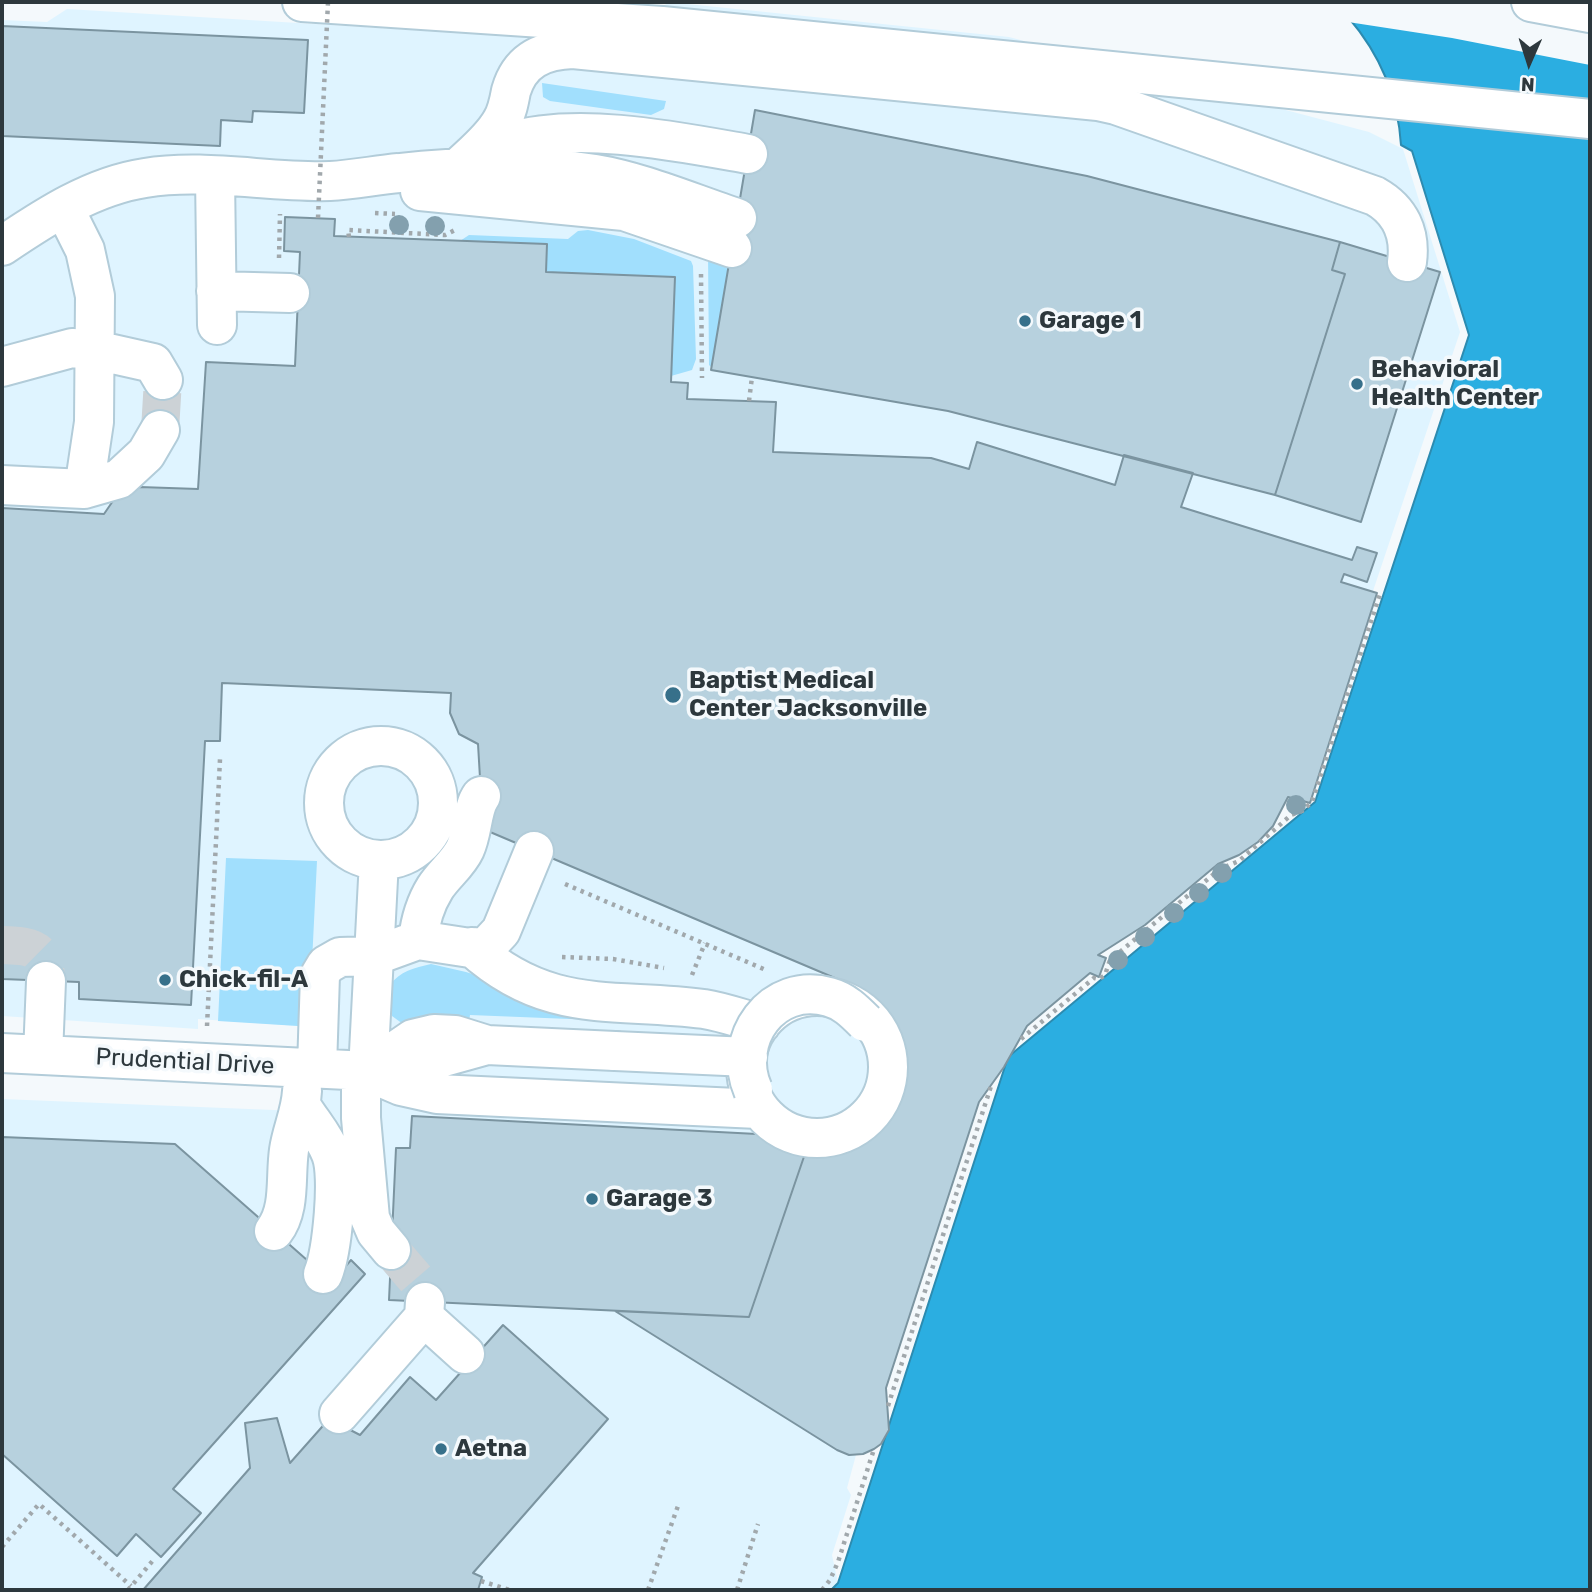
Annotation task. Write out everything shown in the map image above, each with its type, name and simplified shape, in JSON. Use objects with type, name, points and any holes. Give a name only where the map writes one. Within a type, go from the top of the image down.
[{"type":"main road","points":[[302,2],[662,26],[1590,119]]},
{"type":"main road","points":[[1531,2],[1590,13]]},
{"type":"main road","points":[[456,170],[496,130],[503,118],[516,78],[526,64],[551,51],[584,50],[1098,101],[1375,196],[1389,206],[1403,224],[1409,243],[1408,262]]},
{"type":"main road","points":[[456,170],[509,142],[554,134],[670,141],[748,154]]},
{"type":"main road","points":[[2,246],[64,208],[100,190],[135,180],[181,175],[215,176],[274,194],[319,201],[624,211],[735,233],[629,182],[599,175],[548,169],[400,173],[319,201]]},
{"type":"main road","points":[[215,176],[216,308],[288,276]]},
{"type":"main road","points":[[64,208],[82,240],[95,296],[94,422],[84,489]]},
{"type":"main road","points":[[2,367],[72,348],[153,363],[163,380]]},
{"type":"main road","points":[[2,485],[84,489],[118,479],[146,454],[160,430]]},
{"type":"main road","points":[[418,940],[420,921],[434,889],[464,853],[472,832],[476,803],[481,796]]},
{"type":"main road","points":[[315,1267],[308,1117],[310,1068],[320,975],[326,965],[340,957],[374,956],[418,940],[472,947],[487,946],[501,931],[534,850]]},
{"type":"main road","points":[[379,860],[361,1118],[370,1217],[376,1232],[391,1250]]},
{"type":"main road","points":[[472,947],[488,962],[522,982],[551,994],[579,1000],[705,1010],[755,1041]]},
{"type":"main road","points":[[43,1055],[46,981]]},
{"type":"main road","points":[[365,1070],[401,1086],[438,1094],[765,1121],[782,1119],[803,1126],[825,1125],[846,1117],[862,1103],[874,1083],[877,1062],[874,1040],[865,1021],[849,1007],[829,997],[808,995],[787,999],[769,1010],[755,1026],[747,1046],[755,1041]]},
{"type":"main road","points":[[810,996],[833,998],[854,1006],[873,1022],[885,1044],[889,1068],[884,1092],[872,1114],[853,1130],[829,1138],[804,1138],[765,1121],[751,1088],[746,1067],[755,1041],[770,1014],[788,1002],[810,996]]},
{"type":"main road","points":[[365,1070],[415,1065],[487,1045],[615,1051],[755,1041]]},
{"type":"main road","name":"Prudential Drive","points":[[2,1053],[365,1070]]},
{"type":"main road","points":[[274,1231],[281,1222],[285,1209],[289,1151],[294,1126],[308,1117]]},
{"type":"main road","points":[[339,1414],[424,1309],[465,1354]]},
{"type":"path","points":[[318,218],[328,2]]},
{"type":"path","points":[[274,194],[279,259],[288,276]]},
{"type":"path","points":[[364,213],[405,215]]},
{"type":"path","points":[[701,273],[702,378]]},
{"type":"path","points":[[749,401],[752,377]]},
{"type":"path","points":[[1021,1039],[1094,978],[1099,979],[1105,975],[1110,960],[1220,869],[1239,861],[1291,815],[1302,811],[1312,802],[1380,594]]},
{"type":"path","points":[[207,1026],[220,759]]},
{"type":"path","points":[[689,984],[705,943]]},
{"type":"path","points":[[888,1406],[992,1083]]},
{"type":"path","points":[[822,1590],[838,1562],[874,1449]]},
{"type":"path","points":[[648,1590],[679,1503]]},
{"type":"path","points":[[2,1547],[40,1504],[130,1588],[155,1558]]},
{"type":"path","points":[[737,1590],[758,1524]]},
{"type":"path","points":[[481,1581],[510,1590]]},
{"type":"shaded area","name":"Baptist Medical Center Jacksonville","points":[[668,2],[1009,37],[1369,132],[1403,149],[1460,332],[1373,591],[1377,593],[1310,803],[1288,797],[1273,826],[1258,842],[1239,855],[1218,864],[1145,925],[1099,955],[1106,958],[1099,977],[1089,974],[1027,1026],[1004,1067],[979,1102],[886,1388],[890,1426],[881,1444],[856,1455],[847,1488],[851,1495],[832,1555],[838,1583],[831,1590],[2,1590],[2,1099],[323,1112],[298,1026],[198,1019],[198,1029],[2,1016],[2,20],[47,22],[67,9],[660,47],[665,5]]},
{"type":"shaded area","points":[[1590,2],[1590,1590],[831,1590],[838,1583],[1008,1057],[1315,802],[1469,335],[1412,151],[1401,145],[1396,110],[1385,76],[1369,45],[1348,17]]},
{"type":"shaded area","points":[[542,83],[666,101],[664,109],[651,115],[550,101],[543,97]]},
{"type":"shaded area","points":[[588,230],[634,239],[691,261],[696,359],[692,370],[671,376],[675,277],[546,272],[547,244],[460,241],[469,235],[568,239],[578,231]]},
{"type":"shaded area","points":[[708,252],[730,263],[712,368],[709,365]]},
{"type":"shaded area","points":[[226,858],[317,861],[312,962],[302,1018],[298,1026],[218,1021]]},
{"type":"shaded area","points":[[431,964],[466,972],[620,1021],[470,1015],[469,1021],[403,1024],[392,1016],[390,985],[403,973]]},
{"type":"pier","points":[[1325,2],[1590,2],[1590,65],[1452,38],[1348,22]]},
{"type":"building","points":[[2,26],[308,40],[304,113],[253,111],[252,122],[221,120],[220,146],[2,136]]},
{"type":"building","name":"Garage 1","points":[[755,110],[1087,176],[1340,242],[1332,270],[1345,274],[1275,495],[948,411],[711,370]]},
{"type":"building","points":[[285,217],[335,219],[334,236],[547,244],[546,272],[675,277],[671,382],[688,383],[687,399],[776,402],[773,452],[931,458],[969,469],[977,442],[1115,485],[1124,455],[1193,473],[1181,507],[1352,560],[1357,547],[1377,553],[1367,582],[1344,574],[1341,582],[1377,593],[1310,803],[1288,797],[1273,826],[1258,842],[1239,855],[1218,864],[1145,925],[1098,955],[1106,958],[1099,977],[1090,973],[1027,1026],[1004,1067],[979,1102],[886,1388],[889,1430],[881,1444],[874,1449],[863,1454],[849,1455],[837,1450],[615,1311],[749,1317],[808,1145],[826,1144],[855,1133],[871,1121],[884,1103],[893,1080],[896,1057],[891,1030],[885,1018],[856,987],[483,829],[478,744],[459,734],[450,713],[451,693],[222,683],[220,741],[205,741],[191,1005],[79,999],[79,982],[2,979],[2,508],[104,514],[117,495],[128,489],[198,489],[206,362],[295,366],[300,252],[284,251]]},
{"type":"building","name":"Behavioral Health Center","points":[[1340,242],[1440,272],[1361,522],[1275,495],[1345,274],[1332,270]]},
{"type":"building","name":"Garage 3","points":[[412,1116],[776,1135],[780,1140],[808,1145],[749,1317],[389,1300],[396,1148],[410,1148]]},
{"type":"building","points":[[2,1137],[175,1144],[332,1282],[351,1260],[365,1274],[173,1489],[201,1513],[161,1557],[136,1534],[117,1556],[2,1454]]},
{"type":"building","name":"Aetna","points":[[503,1325],[608,1419],[473,1573],[482,1577],[478,1590],[143,1590],[250,1468],[245,1423],[277,1418],[290,1463],[329,1419],[360,1435],[410,1377],[436,1400]]},
{"type":"tunnel","points":[[160,430],[163,380]]},
{"type":"tunnel","points":[[2,945],[22,946],[40,955],[46,981]]},
{"type":"tunnel","points":[[391,1250],[421,1285],[425,1302]]},
{"type":"place","name":"Garage 1","points":[[1025,321]]},
{"type":"place","name":"Behavioral Health Center","points":[[1357,384]]},
{"type":"place","name":"Baptist Medical Center Jacksonville","points":[[673,695]]},
{"type":"place","name":"Chick-fil-A","points":[[165,980]]},
{"type":"place","name":"Garage 3","points":[[592,1199]]},
{"type":"place","name":"Aetna","points":[[441,1449]]}]
